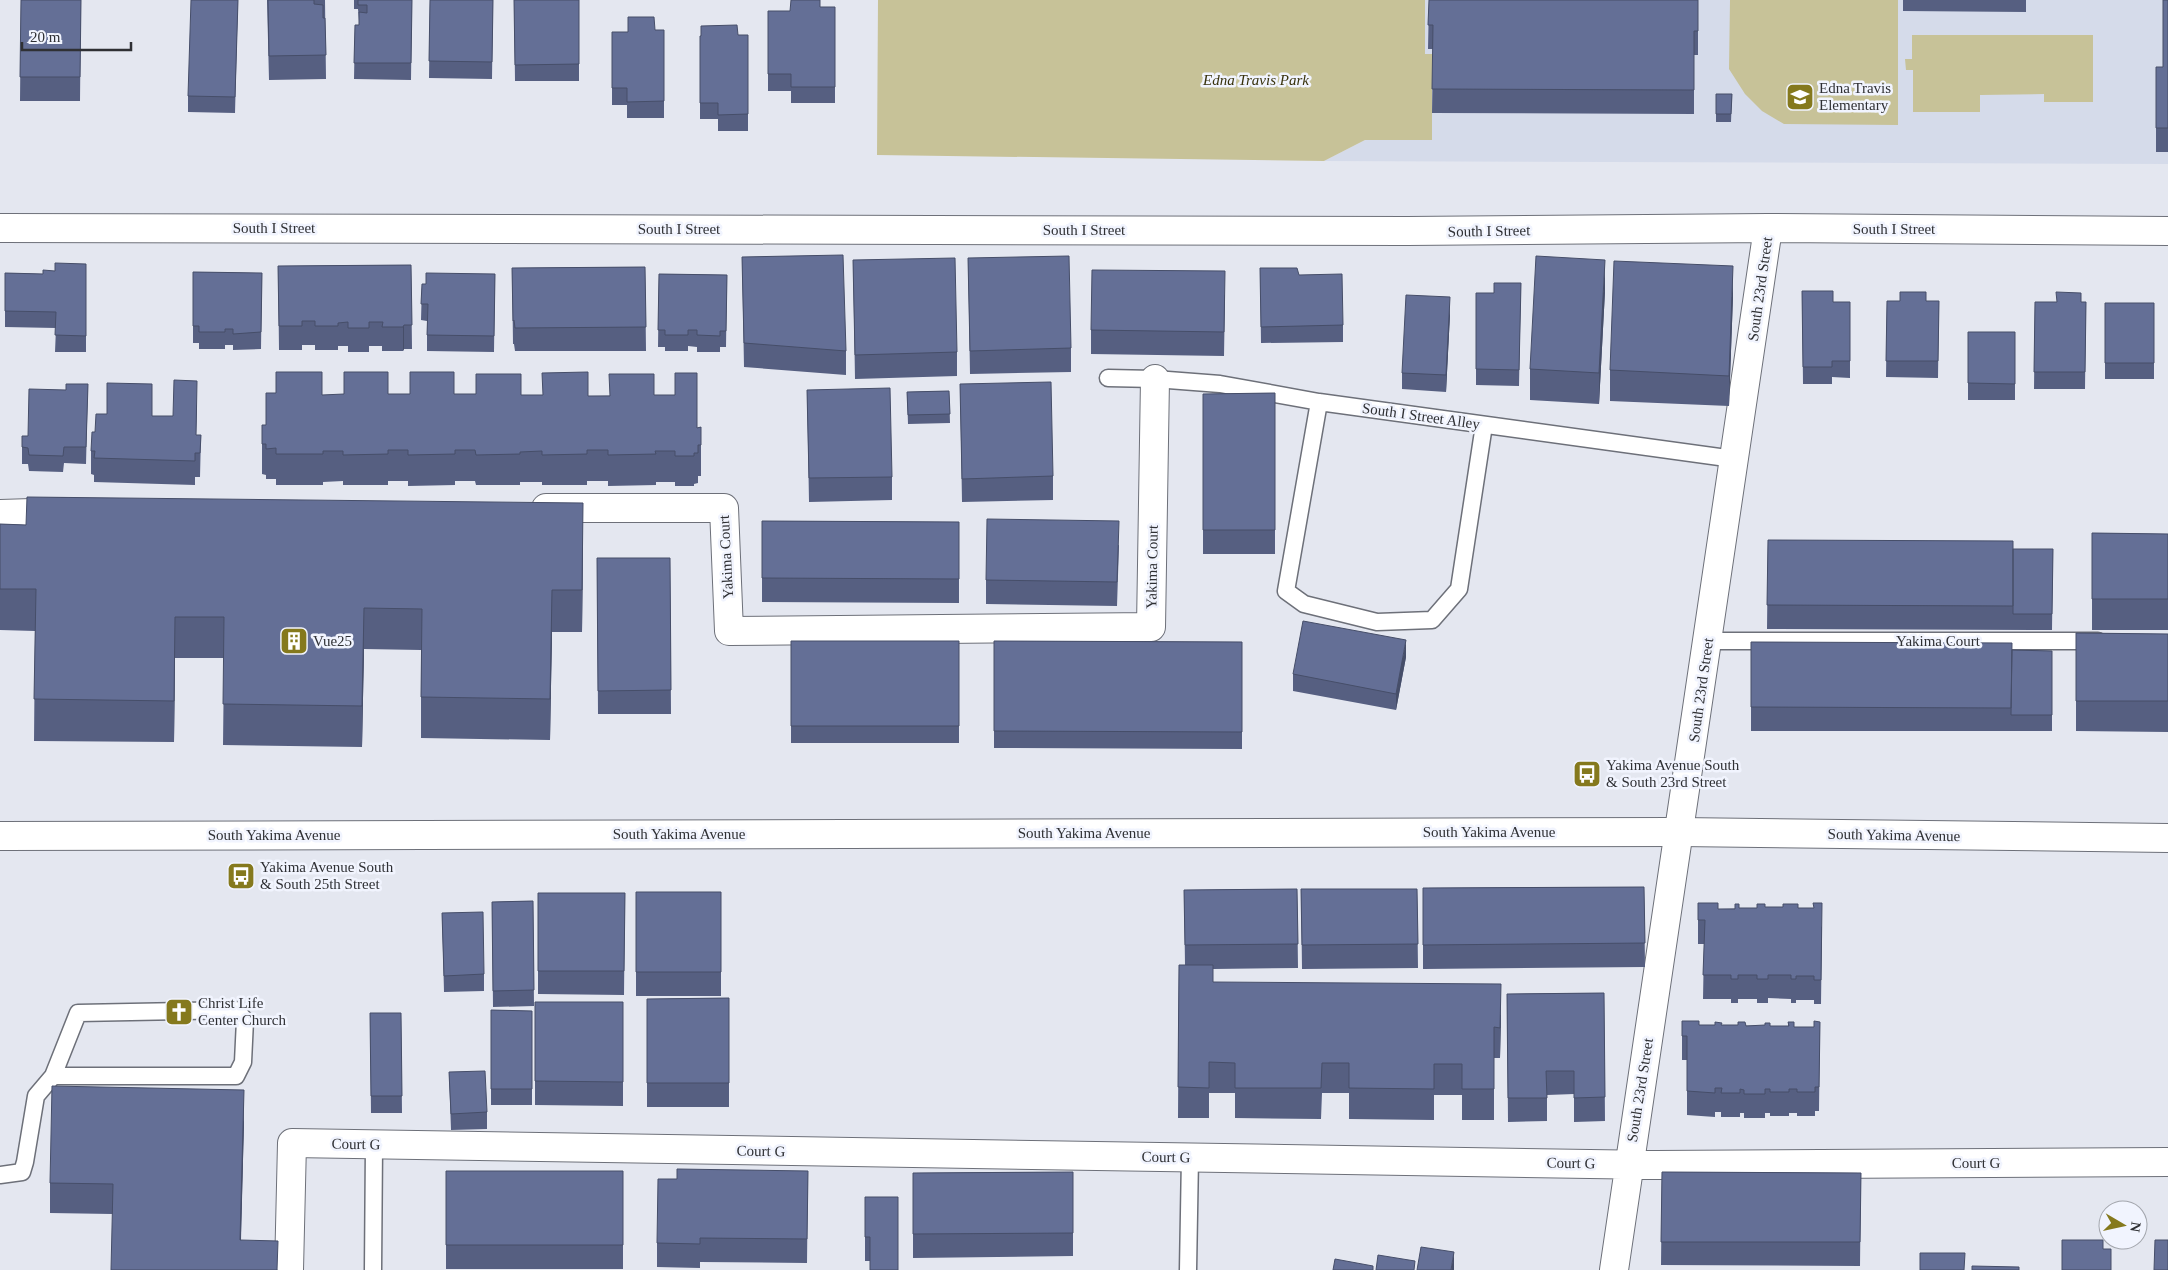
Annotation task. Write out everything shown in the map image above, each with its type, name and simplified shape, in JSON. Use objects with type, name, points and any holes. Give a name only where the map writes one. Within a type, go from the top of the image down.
[{"type":"street","name":"South I Street","points":[[0,228],[1407,232],[1768,228],[2168,230]]},
{"type":"street","name":"South 23rd Street","points":[[1614,1270],[1768,228]]},
{"type":"street","name":"Yakima Court","points":[[518,508],[724,508],[729,630],[1151,627],[1155,379]]},
{"type":"street","points":[[0,514],[87,512]]},
{"type":"street","name":"South Yakima Avenue","points":[[0,836],[1680,832],[2168,838]]},
{"type":"street","name":"Court G","points":[[289,1270],[292,1143],[1629,1164],[2168,1162]]},
{"type":"lane","name":"South I Street Alley","points":[[1108,378],[1155,379],[1220,384],[1319,402],[1734,459]]},
{"type":"lane","points":[[1319,402],[1286,591],[1304,604],[1378,622],[1432,620],[1459,589],[1484,424]]},
{"type":"lane","name":"Yakima Court","points":[[1708,641],[2109,641]]},
{"type":"lane","points":[[0,1175],[22,1172],[36,1096],[53,1076],[78,1013],[236,1010],[245,1020],[244,1062],[236,1076],[53,1076]]},
{"type":"lane","points":[[373,1270],[374,1144]]},
{"type":"lane","points":[[1188,1270],[1190,1157]]},
{"type":"shaded area","name":"Edna Travis Elementary","points":[[1425,0],[2168,0],[2168,164],[1324,161],[1365,140],[1432,139],[1432,54],[1425,54]]},
{"type":"green space","name":"Edna Travis Park","points":[[878,0],[1425,0],[1425,54],[1432,54],[1432,140],[1365,140],[1324,161],[877,155]]},
{"type":"green space","points":[[1730,0],[1898,0],[1898,125],[1784,124],[1762,111],[1745,94],[1729,69]]},
{"type":"green space","points":[[1912,35],[2093,35],[2093,102],[2044,102],[2044,94],[1980,95],[1980,112],[1913,112],[1913,70],[1906,70],[1905,59],[1912,59]]},
{"type":"building","points":[[21,0],[81,0],[80,77],[20,77]]},
{"type":"building","points":[[191,0],[238,0],[235,97],[188,96]]},
{"type":"building","points":[[268,0],[314,0],[314,4],[323,5],[326,55],[269,56]]},
{"type":"building","points":[[358,0],[412,0],[411,63],[354,63],[355,25],[359,25],[359,12],[367,13],[367,5],[358,5]]},
{"type":"building","points":[[430,0],[493,0],[492,62],[429,61]]},
{"type":"building","points":[[514,0],[579,0],[579,64],[515,65]]},
{"type":"building","points":[[791,0],[820,0],[820,7],[835,7],[835,87],[791,87],[791,74],[768,74],[768,11],[790,11]]},
{"type":"building","points":[[1429,0],[1698,0],[1698,31],[1694,31],[1694,90],[1432,89],[1433,25],[1428,25]]},
{"type":"building","points":[[2163,0],[2168,0],[2168,128],[2156,128],[2156,67],[2163,67]]},
{"type":"building","points":[[628,17],[654,17],[655,30],[664,30],[664,101],[627,102],[627,88],[612,88],[612,32],[628,32]]},
{"type":"building","points":[[737,25],[738,35],[748,35],[748,114],[718,115],[718,103],[700,103],[701,26]]},
{"type":"building","points":[[1716,94],[1732,94],[1731,114],[1716,114]]},
{"type":"building","points":[[843,255],[846,351],[744,343],[742,257]]},
{"type":"building","points":[[1069,256],[1071,348],[970,351],[968,258]]},
{"type":"building","points":[[1536,256],[1605,260],[1599,373],[1530,369]]},
{"type":"building","points":[[955,258],[957,352],[855,355],[853,260]]},
{"type":"building","points":[[1614,261],[1733,266],[1729,376],[1610,370]]},
{"type":"building","points":[[55,263],[86,264],[86,336],[55,335],[56,312],[5,311],[5,273],[43,274],[43,270],[55,271]]},
{"type":"building","points":[[411,265],[412,325],[382,327],[383,322],[369,322],[369,328],[348,328],[348,322],[338,323],[338,326],[315,326],[315,321],[302,321],[302,326],[279,326],[278,266]]},
{"type":"building","points":[[645,267],[646,327],[515,328],[513,321],[512,268]]},
{"type":"building","points":[[1260,268],[1297,268],[1299,275],[1342,274],[1343,325],[1261,327]]},
{"type":"building","points":[[1092,270],[1225,271],[1224,332],[1091,330]]},
{"type":"building","points":[[193,272],[262,273],[261,332],[233,334],[233,329],[225,329],[225,332],[199,332],[199,326],[193,326]]},
{"type":"building","points":[[426,273],[495,274],[494,336],[427,335],[428,304],[421,304],[422,284],[426,284]]},
{"type":"building","points":[[659,274],[727,275],[726,331],[720,331],[720,336],[697,335],[697,330],[688,330],[688,335],[665,335],[665,330],[658,330]]},
{"type":"building","points":[[1494,283],[1521,283],[1519,370],[1476,369],[1476,293],[1494,293]]},
{"type":"building","points":[[1802,291],[1833,291],[1833,302],[1850,302],[1850,361],[1832,361],[1832,367],[1803,367]]},
{"type":"building","points":[[1900,292],[1926,292],[1926,301],[1939,301],[1938,361],[1886,361],[1887,301],[1900,301]]},
{"type":"building","points":[[2056,292],[2081,293],[2081,302],[2086,302],[2085,372],[2034,372],[2035,302],[2057,302]]},
{"type":"building","points":[[1406,295],[1450,297],[1446,375],[1402,373]]},
{"type":"building","points":[[2105,303],[2154,303],[2154,363],[2105,363]]},
{"type":"building","points":[[1968,332],[2015,332],[2015,384],[1968,383]]},
{"type":"building","points":[[276,372],[322,372],[322,395],[344,394],[344,372],[388,372],[388,394],[410,394],[410,372],[454,372],[454,394],[476,394],[476,374],[521,374],[521,395],[543,395],[542,373],[588,372],[588,396],[610,396],[609,374],[654,374],[654,395],[675,395],[675,373],[697,373],[697,428],[701,427],[701,445],[698,445],[698,453],[694,453],[694,456],[675,456],[675,451],[655,451],[656,454],[608,455],[608,450],[587,450],[587,454],[542,455],[542,451],[520,452],[520,454],[476,455],[475,450],[455,450],[455,454],[408,455],[408,450],[388,450],[388,454],[343,455],[343,451],[323,451],[323,454],[276,454],[276,448],[266,449],[266,444],[262,444],[262,425],[266,425],[266,393],[276,393]]},
{"type":"building","points":[[174,380],[197,381],[196,435],[201,435],[200,453],[195,453],[195,461],[94,458],[95,451],[91,451],[92,432],[95,432],[96,414],[107,414],[107,383],[152,384],[152,416],[173,416]]},
{"type":"building","points":[[1051,382],[1053,476],[962,479],[960,384]]},
{"type":"building","points":[[66,384],[88,384],[86,447],[64,447],[63,456],[29,455],[28,448],[22,447],[22,436],[28,436],[29,389],[66,390]]},
{"type":"building","points":[[890,388],[892,477],[809,478],[807,390]]},
{"type":"building","points":[[949,391],[950,414],[908,415],[907,392]]},
{"type":"building","points":[[1275,393],[1275,530],[1203,530],[1203,394]]},
{"type":"building","name":"Vue25","points":[[27,497],[583,503],[582,590],[552,590],[550,699],[421,697],[422,609],[364,608],[362,706],[223,704],[224,617],[175,617],[174,701],[34,699],[36,589],[0,589],[0,524],[26,525]]},
{"type":"building","points":[[987,519],[1119,521],[1117,582],[986,580]]},
{"type":"building","points":[[762,521],[959,522],[959,579],[762,578]]},
{"type":"building","points":[[2092,533],[2168,534],[2168,599],[2092,599]]},
{"type":"building","points":[[1768,540],[2013,541],[2013,606],[1767,605]]},
{"type":"building","points":[[2013,549],[2053,549],[2052,614],[2013,614]]},
{"type":"building","points":[[597,558],[670,558],[671,690],[598,691]]},
{"type":"building","points":[[1303,621],[1406,640],[1396,694],[1293,674]]},
{"type":"building","points":[[2076,633],[2168,634],[2168,701],[2076,701]]},
{"type":"building","points":[[791,641],[959,641],[959,726],[791,726]]},
{"type":"building","points":[[994,641],[1242,642],[1242,732],[994,731]]},
{"type":"building","points":[[1751,642],[2012,643],[2011,708],[1751,707]]},
{"type":"building","points":[[2012,650],[2052,651],[2052,715],[2011,715]]},
{"type":"building","points":[[1644,887],[1645,943],[1423,945],[1423,888]]},
{"type":"building","points":[[1297,889],[1298,944],[1185,945],[1184,890]]},
{"type":"building","points":[[1301,889],[1417,889],[1418,944],[1302,945]]},
{"type":"building","points":[[636,892],[721,892],[721,972],[636,972]]},
{"type":"building","points":[[538,893],[625,893],[624,971],[538,971]]},
{"type":"building","points":[[533,901],[534,990],[493,991],[492,902]]},
{"type":"building","points":[[1698,903],[1718,903],[1718,909],[1735,909],[1735,904],[1739,904],[1739,908],[1757,908],[1757,904],[1765,904],[1765,907],[1783,907],[1783,904],[1798,904],[1798,908],[1814,908],[1813,903],[1822,903],[1821,980],[1814,980],[1814,976],[1796,976],[1796,979],[1791,979],[1791,975],[1768,975],[1768,979],[1757,979],[1757,975],[1738,975],[1738,979],[1731,979],[1731,975],[1703,975],[1705,920],[1698,920]]},
{"type":"building","points":[[483,912],[484,974],[444,976],[442,913]]},
{"type":"building","points":[[1179,965],[1213,965],[1213,982],[1501,984],[1500,1028],[1494,1027],[1494,1089],[1462,1089],[1462,1064],[1434,1064],[1434,1089],[1349,1088],[1349,1063],[1322,1063],[1321,1088],[1235,1088],[1235,1063],[1209,1062],[1209,1088],[1178,1087]]},
{"type":"building","points":[[1604,993],[1605,1097],[1574,1098],[1574,1071],[1546,1071],[1547,1098],[1508,1098],[1507,994]]},
{"type":"building","points":[[729,998],[729,1083],[647,1083],[647,999]]},
{"type":"building","points":[[535,1002],[623,1002],[623,1082],[535,1081]]},
{"type":"building","points":[[491,1010],[532,1011],[532,1089],[491,1089]]},
{"type":"building","points":[[370,1013],[401,1013],[402,1096],[371,1096]]},
{"type":"building","points":[[1682,1021],[1699,1021],[1699,1025],[1715,1025],[1715,1022],[1722,1023],[1721,1025],[1738,1025],[1738,1022],[1745,1022],[1746,1026],[1770,1023],[1770,1026],[1789,1026],[1788,1022],[1794,1022],[1794,1027],[1814,1027],[1814,1021],[1820,1022],[1819,1087],[1815,1087],[1815,1092],[1797,1092],[1797,1089],[1789,1089],[1789,1092],[1770,1092],[1770,1089],[1765,1089],[1765,1094],[1744,1094],[1744,1090],[1740,1089],[1740,1093],[1721,1093],[1722,1088],[1715,1088],[1715,1093],[1687,1091],[1687,1036],[1682,1036]]},
{"type":"building","points":[[485,1071],[487,1112],[451,1114],[449,1072]]},
{"type":"building","points":[[52,1086],[244,1090],[240,1240],[278,1241],[277,1270],[111,1270],[113,1184],[50,1183]]},
{"type":"building","points":[[677,1169],[808,1171],[807,1239],[700,1238],[700,1244],[657,1243],[658,1179],[677,1179]]},
{"type":"building","points":[[446,1171],[623,1171],[623,1245],[446,1245]]},
{"type":"building","points":[[1073,1172],[1073,1233],[913,1234],[913,1173]]},
{"type":"building","points":[[1662,1172],[1861,1173],[1860,1242],[1661,1242]]},
{"type":"building","points":[[865,1197],[898,1197],[898,1270],[870,1270],[870,1237],[865,1237]]},
{"type":"building","points":[[2062,1240],[2098,1240],[2098,1250],[2111,1250],[2111,1270],[2062,1270]]},
{"type":"building","points":[[2155,1240],[2168,1240],[2168,1270],[2154,1270]]},
{"type":"building","points":[[1421,1247],[1454,1252],[1451,1270],[1417,1270]]},
{"type":"building","points":[[1920,1253],[1965,1253],[1964,1270],[1920,1270]]},
{"type":"building","points":[[1378,1255],[1415,1261],[1414,1270],[1376,1270]]},
{"type":"building","points":[[1335,1259],[1373,1266],[1373,1270],[1333,1270]]},
{"type":"building","points":[[1972,1266],[2019,1267],[2019,1270],[1972,1270]]},
{"type":"place","name":"Edna Travis Elementary","points":[[1800,97]]},
{"type":"place","name":"Vue25","points":[[294,641]]},
{"type":"place","name":"Yakima Avenue South & South 23rd Street","points":[[1587,774]]},
{"type":"place","name":"Yakima Avenue South & South 25th Street","points":[[241,876]]},
{"type":"place","name":"Christ Life Center Church","points":[[179,1012]]}]
